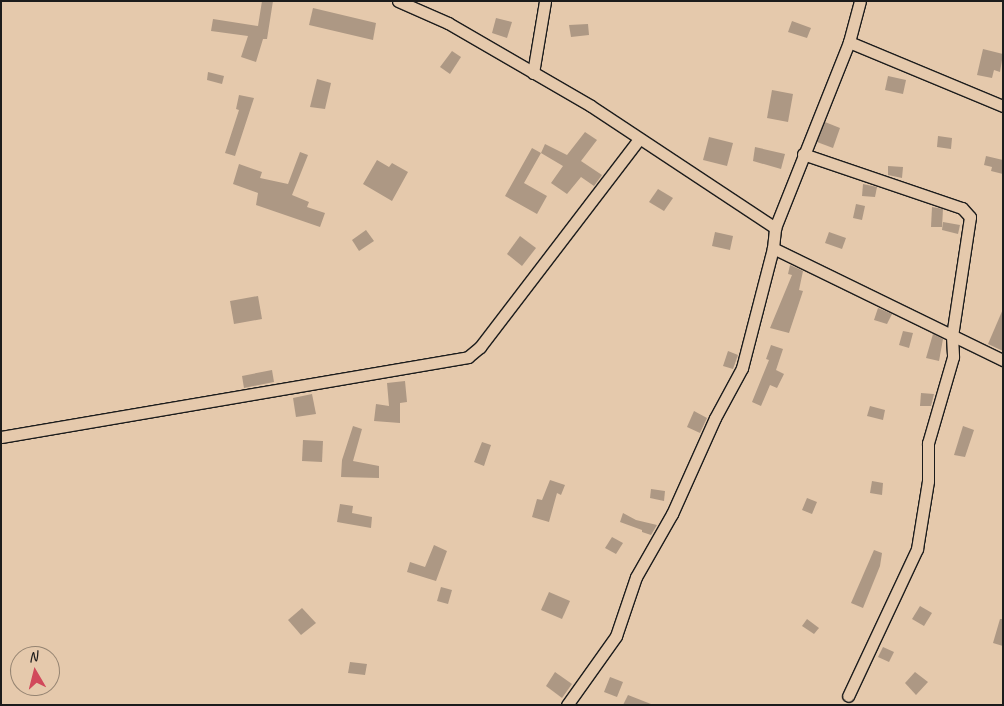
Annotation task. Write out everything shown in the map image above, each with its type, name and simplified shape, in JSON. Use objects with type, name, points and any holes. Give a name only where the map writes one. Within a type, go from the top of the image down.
[{"type":"street","points":[[398,1],[448,23],[591,106],[638,140],[775,228]]},
{"type":"street","points":[[533,73],[545,1]]},
{"type":"street","points":[[567,705],[616,636],[636,577],[672,514],[715,418],[742,368],[773,248],[775,228],[803,154],[850,42],[860,1]]},
{"type":"street","points":[[850,42],[1003,106]]},
{"type":"street","points":[[1,437],[468,358],[480,347],[638,140]]},
{"type":"street","points":[[803,154],[968,211],[970,228],[952,336],[953,357],[928,443],[928,481],[917,549],[848,696]]},
{"type":"street","points":[[773,248],[1003,360]]},
{"type":"building","points":[[262,1],[273,1],[267,39],[263,39],[256,62],[241,57],[248,36],[211,31],[213,19],[258,26]]},
{"type":"building","points":[[313,8],[376,23],[373,40],[309,25]]},
{"type":"building","points":[[496,18],[512,22],[507,38],[492,33]]},
{"type":"building","points":[[792,21],[811,28],[807,38],[788,32]]},
{"type":"building","points":[[588,24],[589,35],[571,37],[569,25]]},
{"type":"building","points":[[983,49],[1003,54],[1000,72],[994,70],[992,78],[977,75]]},
{"type":"building","points":[[452,51],[461,57],[450,74],[440,67]]},
{"type":"building","points":[[208,72],[224,76],[222,84],[207,80]]},
{"type":"building","points":[[888,76],[906,80],[903,94],[885,90]]},
{"type":"building","points":[[317,79],[331,83],[325,109],[310,107]]},
{"type":"building","points":[[772,90],[793,94],[788,122],[767,118]]},
{"type":"building","points":[[239,95],[254,98],[235,156],[225,153],[239,110],[236,109]]},
{"type":"building","points":[[825,122],[840,128],[833,148],[817,142]]},
{"type":"building","points":[[585,132],[597,140],[581,161],[602,175],[594,186],[581,177],[567,194],[551,183],[563,166],[541,153],[545,144],[567,155]]},
{"type":"building","points":[[938,136],[952,138],[951,149],[937,147]]},
{"type":"building","points":[[709,137],[733,143],[727,166],[703,160]]},
{"type":"building","points":[[755,147],[785,154],[781,169],[753,161]]},
{"type":"building","points":[[532,148],[541,153],[524,183],[547,196],[537,214],[505,196]]},
{"type":"building","points":[[300,152],[308,155],[292,195],[309,202],[307,207],[325,213],[320,227],[256,205],[258,193],[233,184],[239,164],[262,172],[260,178],[288,184]]},
{"type":"building","points":[[986,156],[1003,160],[1003,174],[991,171],[992,167],[984,165]]},
{"type":"building","points":[[377,160],[389,167],[392,163],[408,172],[392,201],[363,184]]},
{"type":"building","points":[[888,166],[903,167],[902,178],[888,175]]},
{"type":"building","points":[[863,184],[877,187],[875,197],[862,196]]},
{"type":"building","points":[[658,189],[673,198],[664,211],[649,202]]},
{"type":"building","points":[[856,204],[865,206],[862,220],[853,218]]},
{"type":"building","points":[[932,207],[943,209],[942,227],[931,227]]},
{"type":"building","points":[[943,222],[960,225],[958,234],[942,230]]},
{"type":"building","points":[[366,230],[374,241],[359,251],[352,240]]},
{"type":"building","points":[[715,232],[733,236],[730,250],[712,246]]},
{"type":"building","points":[[829,232],[846,238],[842,249],[825,243]]},
{"type":"building","points":[[520,236],[536,248],[522,266],[507,254]]},
{"type":"building","points":[[790,265],[803,271],[799,290],[803,291],[789,333],[770,328],[792,275],[788,274]]},
{"type":"building","points":[[258,296],[262,319],[234,324],[230,301]]},
{"type":"building","points":[[878,308],[892,314],[887,324],[874,320]]},
{"type":"building","points":[[1003,309],[1003,351],[988,344]]},
{"type":"building","points":[[903,331],[913,333],[909,348],[899,345]]},
{"type":"building","points":[[933,334],[943,339],[939,361],[926,358]]},
{"type":"building","points":[[771,345],[783,349],[776,370],[784,374],[777,388],[770,385],[761,406],[752,402],[769,360],[766,359]]},
{"type":"building","points":[[728,351],[738,355],[733,369],[723,366]]},
{"type":"building","points":[[272,370],[274,382],[244,388],[242,376]]},
{"type":"building","points":[[405,381],[407,402],[400,403],[400,423],[374,421],[376,404],[389,406],[387,383]]},
{"type":"building","points":[[921,393],[934,394],[931,406],[920,406]]},
{"type":"building","points":[[312,394],[316,414],[296,417],[293,398]]},
{"type":"building","points":[[870,406],[885,410],[883,420],[867,416]]},
{"type":"building","points":[[694,411],[707,418],[700,433],[687,427]]},
{"type":"building","points":[[353,426],[362,429],[353,461],[379,466],[379,478],[341,477],[342,460]]},
{"type":"building","points":[[963,426],[974,430],[965,457],[954,455]]},
{"type":"building","points":[[303,440],[323,441],[322,462],[302,461]]},
{"type":"building","points":[[482,442],[491,445],[484,466],[474,462]]},
{"type":"building","points":[[550,480],[565,485],[561,495],[557,493],[549,522],[532,517],[537,499],[542,500]]},
{"type":"building","points":[[872,481],[883,483],[882,495],[870,493]]},
{"type":"building","points":[[651,489],[665,491],[664,501],[650,498]]},
{"type":"building","points":[[807,498],[817,502],[812,514],[802,510]]},
{"type":"building","points":[[340,504],[353,506],[352,513],[372,517],[371,528],[337,522]]},
{"type":"building","points":[[623,513],[636,520],[657,525],[651,535],[642,532],[642,530],[620,522]]},
{"type":"building","points":[[612,537],[623,543],[616,554],[605,548]]},
{"type":"building","points":[[434,545],[447,551],[436,581],[407,572],[410,562],[425,567]]},
{"type":"building","points":[[874,550],[882,553],[880,566],[863,608],[851,603]]},
{"type":"building","points":[[441,587],[452,590],[448,604],[437,601]]},
{"type":"building","points":[[549,592],[570,601],[562,619],[541,610]]},
{"type":"building","points":[[920,606],[932,613],[924,626],[912,619]]},
{"type":"building","points":[[302,608],[316,623],[301,635],[288,620]]},
{"type":"building","points":[[807,619],[819,628],[814,634],[802,626]]},
{"type":"building","points":[[1000,619],[1003,619],[1003,646],[993,643]]},
{"type":"building","points":[[883,647],[894,652],[889,662],[878,657]]},
{"type":"building","points":[[350,662],[367,664],[365,675],[348,673]]},
{"type":"building","points":[[555,672],[572,684],[562,698],[546,686]]},
{"type":"building","points":[[915,672],[928,682],[916,695],[905,683]]},
{"type":"building","points":[[610,677],[623,682],[617,697],[604,692]]},
{"type":"building","points":[[628,695],[651,704],[651,705],[623,705]]}]
